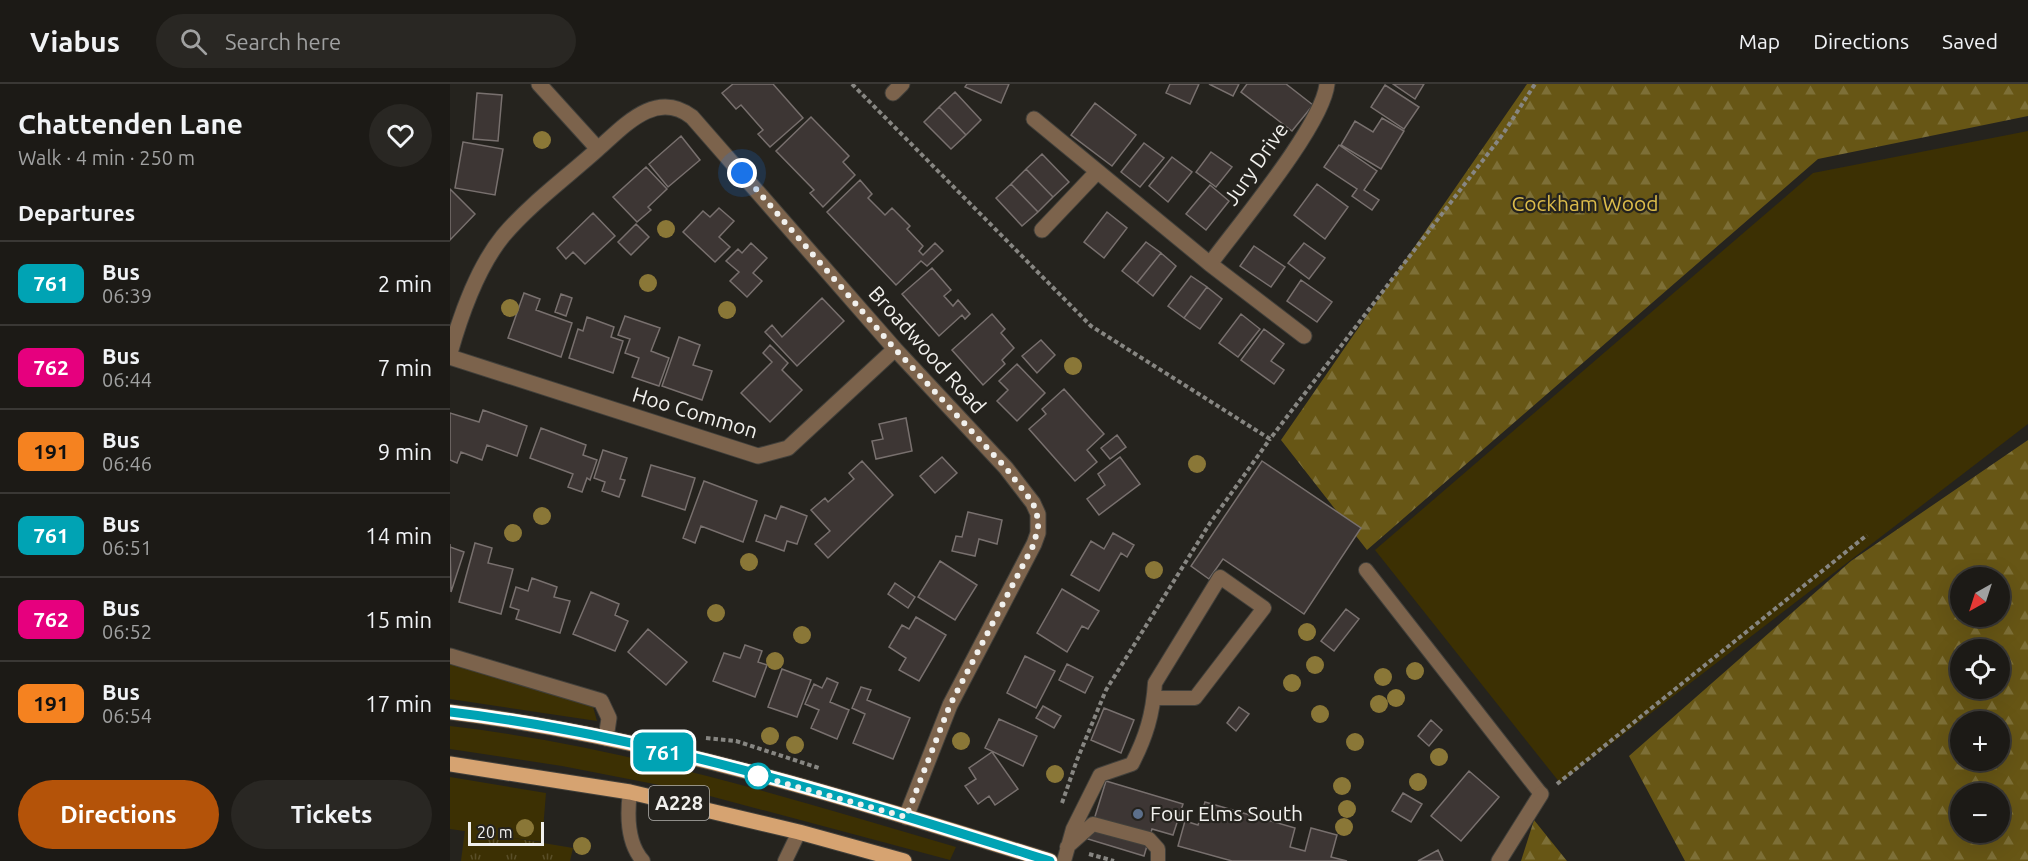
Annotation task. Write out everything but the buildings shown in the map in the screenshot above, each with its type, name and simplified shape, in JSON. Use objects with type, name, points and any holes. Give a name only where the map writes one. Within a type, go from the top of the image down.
[{"type":"main road","name":"A228","points":[[450,712],[507,719],[606,738],[729,768],[906,817],[1050,861]]},
{"type":"main road","name":"A228","points":[[450,764],[630,792],[798,832],[904,861]]},
{"type":"street","points":[[538,84],[598,149]]},
{"type":"street","name":"Jury Drive","points":[[1210,264],[1290,155],[1318,110],[1327,84]]},
{"type":"street","name":"Broadwood Road","points":[[598,149],[630,120],[648,110],[664,107],[686,112],[735,164],[895,349],[1006,468],[1033,503],[1039,522],[1034,544],[950,705],[906,817]]},
{"type":"street","points":[[1034,119],[1210,264],[1304,336]]},
{"type":"street","name":"Hoo Common","points":[[598,149],[518,221],[499,242],[479,277],[450,355],[758,456],[788,448],[895,349]]},
{"type":"street","points":[[1042,230],[1097,172]]},
{"type":"street","points":[[450,656],[601,701],[609,718],[606,738]]},
{"type":"street","points":[[1499,861],[1541,794]]},
{"type":"lane","points":[[1366,570],[1541,794]]},
{"type":"lane","points":[[1064,861],[1072,829],[1100,775],[1132,764],[1147,734],[1155,683],[1220,577],[1264,608],[1195,698],[1154,698]]},
{"type":"lane","points":[[630,792],[627,815],[635,852],[643,861]]},
{"type":"lane","points":[[1067,847],[1093,824],[1149,840],[1158,849],[1158,861]]},
{"type":"lane","points":[[785,861],[798,832]]},
{"type":"path","points":[[1060,810],[1077,759],[1106,690],[1210,523],[1270,438]]},
{"type":"path","points":[[1541,794],[1560,783],[1867,535]]},
{"type":"green space","name":"Cockham Wood","points":[[1527,84],[2028,84],[2028,116],[1818,159],[1367,550],[1281,440]]},
{"type":"green space","points":[[2028,131],[2028,424],[1560,783],[1375,550],[1813,173]]},
{"type":"green space","points":[[2028,440],[2028,861],[1685,861],[1629,756],[1851,561]]},
{"type":"green space","points":[[450,659],[592,703],[597,721],[450,699]]},
{"type":"green space","points":[[450,726],[579,746],[642,760],[768,792],[956,847],[950,860],[695,792],[562,766],[450,749]]},
{"type":"green space","points":[[450,777],[546,793],[542,842],[450,829]]},
{"type":"green space","points":[[1534,820],[1567,861],[1521,861]]},
{"type":"green space","points":[[465,830],[573,848],[570,861],[461,861]]},
{"type":"bus line","name":"761","points":[[450,712],[507,719],[606,738],[729,768],[906,817],[1050,861]]},
{"type":"place","name":"Four Elms South","points":[[1138,814]]},
{"type":"route","points":[[742,173],[895,349],[1006,468],[1033,503],[1039,522],[1034,544],[1010,586],[950,705],[906,817],[758,776]]}]
